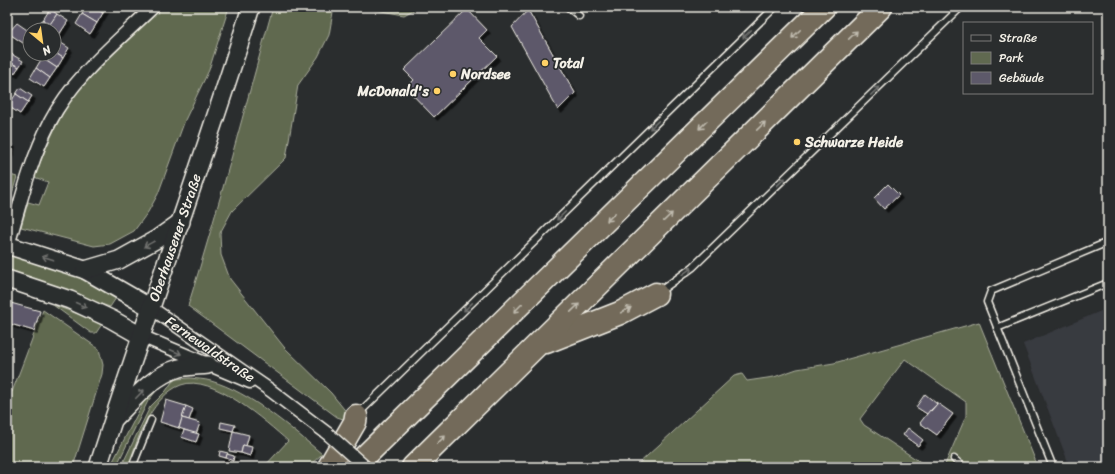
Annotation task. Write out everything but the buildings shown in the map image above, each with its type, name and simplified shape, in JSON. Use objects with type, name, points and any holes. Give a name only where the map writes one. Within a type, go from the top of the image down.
[{"type":"highway","points":[[354,467],[824,7]]},
{"type":"highway","points":[[413,467],[881,7]]},
{"type":"highway","points":[[537,345],[620,313],[656,294]]},
{"type":"highway","points":[[329,467],[356,416]]},
{"type":"main road","name":"Oberhausener Straße","points":[[98,467],[112,421],[218,115],[251,7]]},
{"type":"main road","points":[[85,270],[119,260],[157,239],[181,222]]},
{"type":"main road","points":[[8,245],[85,270],[151,308]]},
{"type":"main road","points":[[7,279],[70,300],[111,319],[141,336]]},
{"type":"main road","name":"Fernewaldstraße","points":[[112,421],[147,386],[164,375],[180,368],[208,366]]},
{"type":"street","points":[[8,245],[29,175],[50,122],[77,83],[153,7]]},
{"type":"street","name":"Fernewaldstraße","points":[[151,308],[270,390],[328,434],[365,467]]},
{"type":"street","name":"Fernewaldstraße","points":[[141,336],[208,366],[270,390]]},
{"type":"lane","points":[[568,7],[579,16]]},
{"type":"lane","points":[[356,416],[775,7]]},
{"type":"lane","points":[[656,294],[693,267],[962,7]]},
{"type":"lane","points":[[1053,467],[987,302],[992,291],[1108,242]]},
{"type":"lane","points":[[997,328],[1108,283]]},
{"type":"lane","points":[[132,467],[151,420]]},
{"type":"lane","points":[[954,459],[962,467]]},
{"type":"shaded area","points":[[1108,308],[1108,467],[1070,467],[1023,344]]},
{"type":"green space","points":[[161,7],[229,7],[209,70],[185,120],[158,194],[148,212],[134,231],[110,244],[94,246],[21,227],[28,202],[39,205],[48,182],[34,177],[55,128],[65,109],[91,75]]},
{"type":"green space","points":[[273,7],[340,7],[333,12],[329,35],[318,57],[298,85],[286,158],[232,211],[220,233],[221,255],[230,279],[284,347],[331,393],[348,414],[346,420],[337,417],[188,306]]},
{"type":"green space","points":[[359,7],[419,7],[404,15]]},
{"type":"green space","points":[[7,174],[17,177],[7,210]]},
{"type":"green space","points":[[7,251],[49,264],[79,276],[105,290],[116,298],[110,307],[7,273]]},
{"type":"green space","points":[[53,305],[102,324],[96,333],[91,333]]},
{"type":"green space","points":[[43,310],[99,349],[103,365],[102,374],[73,467],[7,467],[7,391],[12,392]]},
{"type":"green space","points":[[979,322],[1038,467],[944,467],[966,416],[966,402],[905,359],[860,419],[864,425],[928,467],[635,467],[734,376],[742,374],[747,381],[774,377],[797,369],[834,363]]},
{"type":"green space","points":[[190,378],[211,381],[240,393],[270,412],[322,454],[308,467],[264,467],[288,441],[238,401],[223,392],[208,386],[194,383],[176,387],[159,402],[142,428],[128,467],[121,467],[150,407],[176,379]]},
{"type":"green space","points":[[161,385],[148,401],[116,467],[110,467],[146,397]]},
{"type":"place","name":"Total","points":[[545,63]]},
{"type":"place","name":"Nordsee","points":[[453,74]]},
{"type":"place","name":"McDonald's","points":[[437,91]]},
{"type":"place","name":"Schwarze Heide","points":[[797,142]]}]
